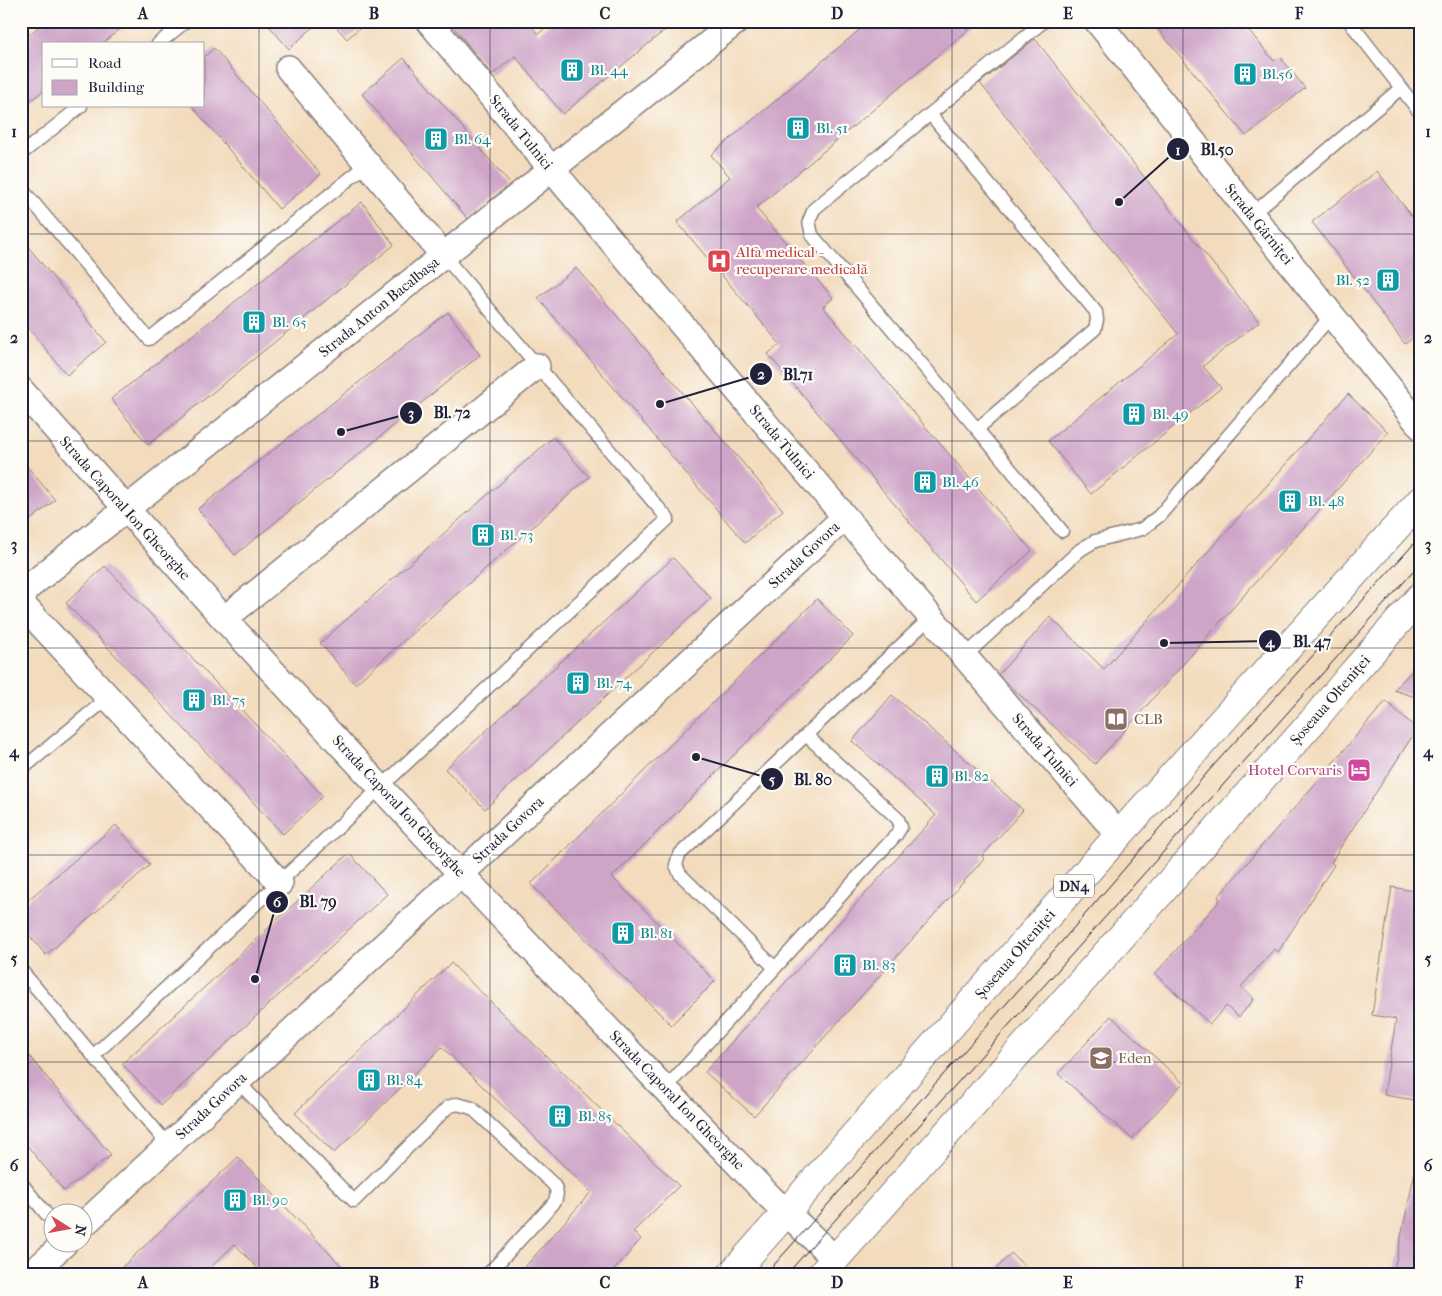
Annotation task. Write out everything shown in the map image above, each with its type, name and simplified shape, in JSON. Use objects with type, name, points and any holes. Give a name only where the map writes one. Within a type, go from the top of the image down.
[{"type":"main road","name":"Șoseaua Olteniței","points":[[730,1275],[1119,836],[1421,500]]},
{"type":"main road","name":"Șoseaua Olteniței","points":[[828,1267],[1421,596]]},
{"type":"street","name":"Strada Tulnici","points":[[430,21],[551,169],[845,517],[1119,836]]},
{"type":"street","name":"Strada Anton Bacalbașa","points":[[21,593],[737,21]]},
{"type":"street","name":"Strada Gârniței","points":[[1097,21],[1421,427]]},
{"type":"street","points":[[288,68],[443,255]]},
{"type":"street","points":[[224,619],[537,366]]},
{"type":"street","name":"Strada Caporal Ion Gheorghe","points":[[21,390],[224,619],[461,874],[665,1089],[786,1213],[828,1267]]},
{"type":"street","name":"Strada Govora","points":[[92,1217],[845,517]]},
{"type":"street","points":[[21,603],[280,883]]},
{"type":"street","points":[[30,1275],[53,1254]]},
{"type":"lane","points":[[160,42],[186,21]]},
{"type":"lane","points":[[1044,21],[814,209],[809,222],[812,235],[1062,531]]},
{"type":"lane","points":[[1349,21],[1421,114]]},
{"type":"lane","points":[[1251,215],[1401,88]]},
{"type":"lane","points":[[21,154],[78,108]]},
{"type":"lane","points":[[930,114],[1096,312],[1095,329],[977,429]]},
{"type":"lane","points":[[21,188],[149,339],[368,164]]},
{"type":"lane","points":[[93,1056],[668,519],[443,255]]},
{"type":"lane","points":[[964,657],[1080,550],[1096,541],[1142,529],[1160,516],[1332,315]]},
{"type":"lane","points":[[775,968],[680,874],[676,865],[679,855],[931,617]]},
{"type":"lane","points":[[21,770],[109,698]]},
{"type":"lane","points":[[665,1089],[896,835],[901,827],[898,819],[806,735]]},
{"type":"lane","points":[[21,970],[169,1146]]},
{"type":"lane","points":[[238,1082],[354,1201],[448,1107],[457,1104],[472,1108],[553,1184],[557,1194],[553,1204],[487,1275]]},
{"type":"lane","points":[[21,1183],[42,1209]]},
{"type":"building","points":[[46,21],[130,21],[104,42],[42,42],[42,92],[21,108],[21,41]]},
{"type":"building","points":[[265,21],[320,21],[289,49]]},
{"type":"building","points":[[331,21],[367,21],[347,39]]},
{"type":"building","name":"Bl. 44","points":[[449,21],[528,21],[538,34],[553,21],[676,21],[563,114],[515,56],[492,75]]},
{"type":"building","points":[[870,21],[979,21],[756,208],[833,298],[823,307],[1032,551],[976,601],[768,354],[780,344],[677,222],[730,177],[711,155]]},
{"type":"building","name":"Bl.56","points":[[1151,21],[1241,21],[1274,61],[1280,57],[1305,88],[1246,136]]},
{"type":"building","points":[[1035,39],[1259,322],[1203,366],[1221,388],[1091,494],[1048,441],[1178,334],[980,83]]},
{"type":"building","points":[[214,48],[321,174],[279,209],[194,108],[205,108],[205,56]]},
{"type":"building","name":"Bl. 64","points":[[404,58],[510,184],[468,219],[362,94]]},
{"type":"building","name":"Bl. 52","points":[[1377,171],[1421,228],[1421,331],[1405,344],[1312,222]]},
{"type":"building","name":"Bl. 65","points":[[362,202],[394,245],[148,445],[111,399]]},
{"type":"building","points":[[21,238],[106,342],[67,375],[21,319]]},
{"type":"building","points":[[576,268],[783,510],[745,543],[538,298]]},
{"type":"building","points":[[448,312],[480,355],[235,555],[198,509]]},
{"type":"building","points":[[1348,394],[1388,432],[1095,764],[998,675],[1050,617],[1104,669]]},
{"type":"building","name":"Bl. 73","points":[[553,437],[589,477],[355,684],[320,643]]},
{"type":"building","points":[[21,459],[55,500],[21,528]]},
{"type":"building","name":"Bl. 74","points":[[673,558],[711,598],[485,809],[445,769]]},
{"type":"building","name":"Bl. 75","points":[[105,566],[323,796],[283,834],[66,603]]},
{"type":"building","points":[[817,599],[853,636],[612,877],[715,981],[671,1025],[531,884]]},
{"type":"building","points":[[1421,661],[1421,699],[1394,690]]},
{"type":"building","name":"Bl. 83","points":[[892,695],[1023,810],[982,856],[984,859],[754,1116],[705,1072],[936,815],[852,741]]},
{"type":"building","points":[[1386,701],[1417,729],[1331,862],[1334,865],[1278,952],[1274,949],[1241,987],[1254,999],[1239,1017],[1226,1006],[1210,1024],[1155,974],[1220,900],[1218,897]]},
{"type":"building","points":[[116,825],[150,865],[46,955],[21,926],[21,906]]},
{"type":"building","points":[[349,853],[387,894],[161,1105],[122,1064]]},
{"type":"building","points":[[1420,860],[1421,1101],[1384,1095],[1396,1019],[1372,1015],[1392,887],[1415,891]]},
{"type":"building","points":[[451,963],[679,1186],[633,1232],[641,1239],[610,1275],[518,1275],[591,1192],[442,1047],[334,1153],[295,1113]]},
{"type":"building","points":[[1111,1016],[1183,1083],[1132,1139],[1058,1074]]},
{"type":"building","points":[[21,1046],[111,1155],[64,1191],[21,1138]]},
{"type":"building","name":"Bl. 90","points":[[238,1157],[350,1275],[264,1275],[235,1244],[203,1275],[114,1275]]},
{"type":"building","points":[[1417,1162],[1421,1163],[1421,1275],[1393,1275]]},
{"type":"building","points":[[1011,1253],[1034,1275],[991,1275]]},
{"type":"tram line","points":[[765,1275],[1063,940],[1213,766],[1421,536]]},
{"type":"tram line","points":[[786,1275],[1421,563]]},
{"type":"place","name":"Bl. 44","points":[[572,70]]},
{"type":"place","name":"Bl.56","points":[[1245,74]]},
{"type":"place","name":"Bl. 51","points":[[798,128]]},
{"type":"place","name":"Bl. 64","points":[[436,139]]},
{"type":"place","name":"Bl.50","points":[[1119,202]]},
{"type":"place","name":"Alfa medical - recuperare medicală","points":[[719,261]]},
{"type":"place","name":"Bl. 52","points":[[1388,280]]},
{"type":"place","name":"Bl. 65","points":[[254,322]]},
{"type":"place","name":"Bl.71","points":[[660,404]]},
{"type":"place","name":"Bl. 49","points":[[1134,414]]},
{"type":"place","name":"Bl. 72","points":[[341,432]]},
{"type":"place","name":"Bl. 46","points":[[925,482]]},
{"type":"place","name":"Bl. 48","points":[[1290,501]]},
{"type":"place","name":"Bl. 73","points":[[483,535]]},
{"type":"place","name":"Bl. 47","points":[[1164,643]]},
{"type":"place","name":"Bl. 74","points":[[578,683]]},
{"type":"place","name":"Bl. 75","points":[[194,700]]},
{"type":"place","name":"CLB","points":[[1116,719]]},
{"type":"place","name":"Bl. 80","points":[[696,757]]},
{"type":"place","name":"Hotel Corvaris","points":[[1359,770]]},
{"type":"place","name":"Bl. 82","points":[[937,776]]},
{"type":"place","name":"Bl. 81","points":[[623,933]]},
{"type":"place","name":"Bl. 83","points":[[845,965]]},
{"type":"place","name":"Bl. 79","points":[[255,979]]},
{"type":"place","name":"Eden","points":[[1101,1058]]},
{"type":"place","name":"Bl. 84","points":[[369,1080]]},
{"type":"place","name":"Bl. 85","points":[[560,1116]]},
{"type":"place","name":"Bl. 90","points":[[235,1200]]}]
